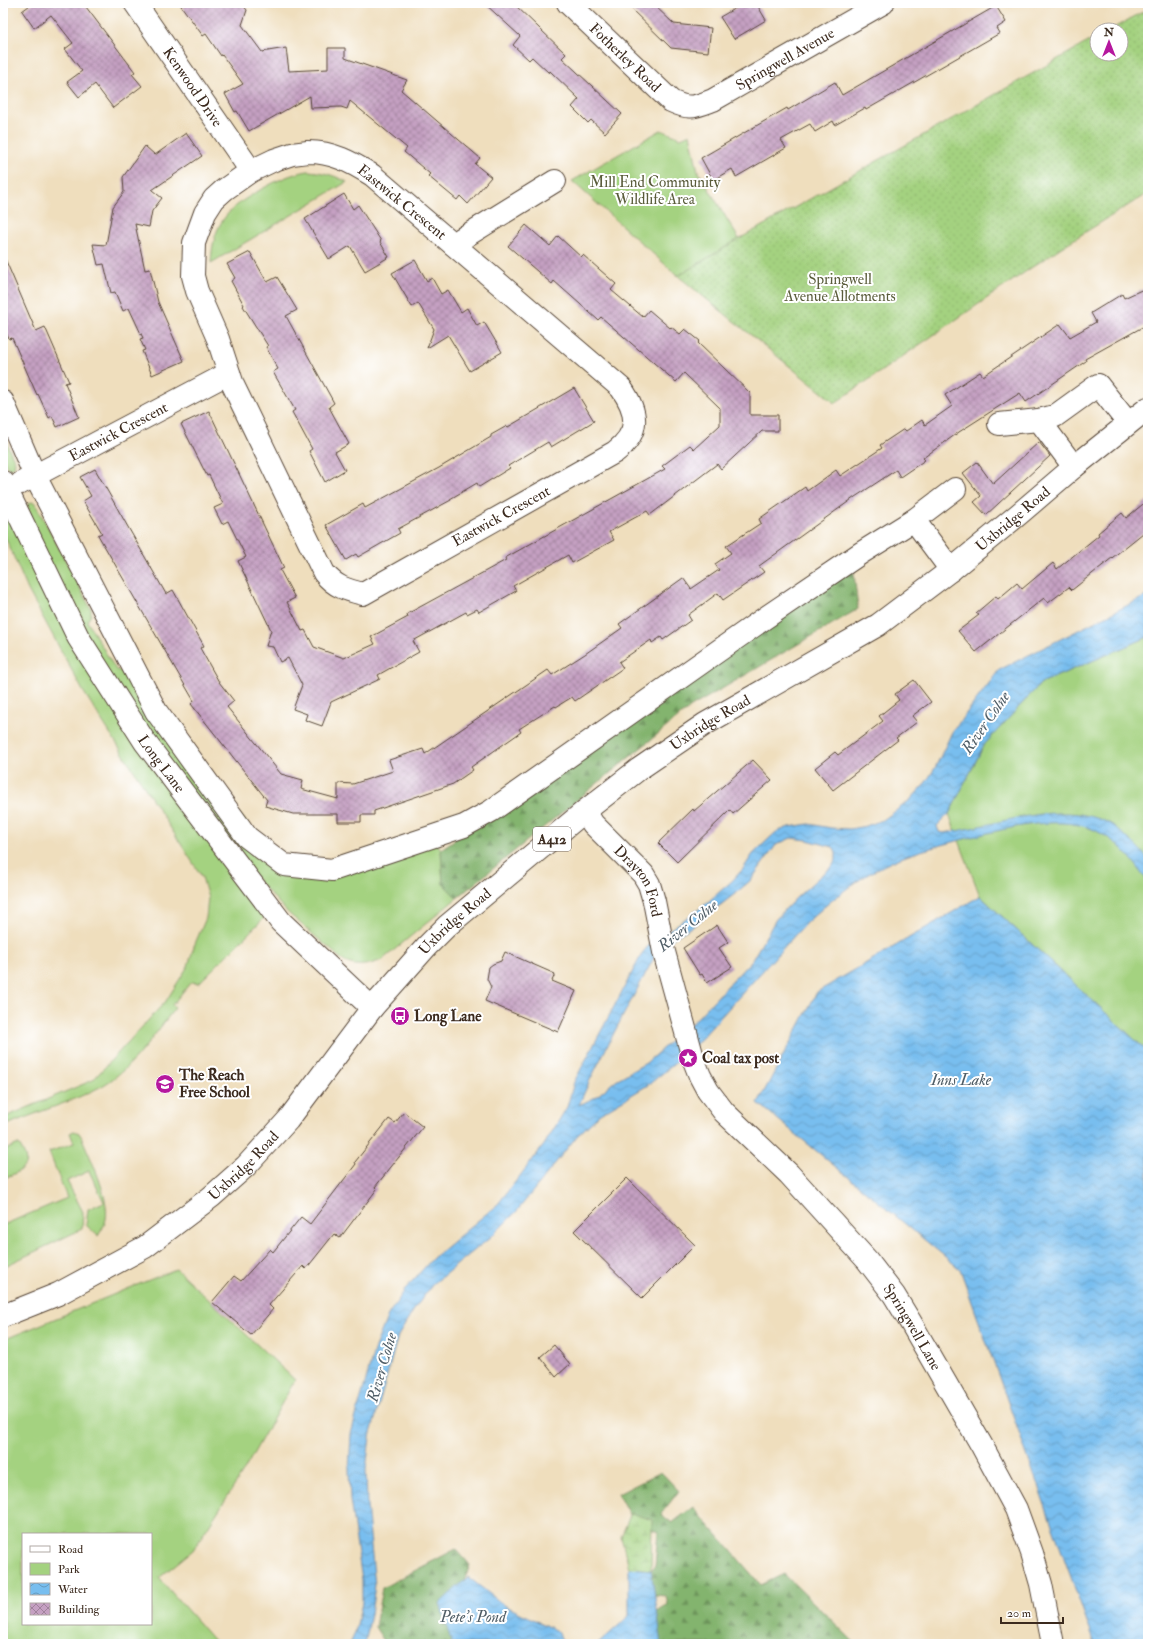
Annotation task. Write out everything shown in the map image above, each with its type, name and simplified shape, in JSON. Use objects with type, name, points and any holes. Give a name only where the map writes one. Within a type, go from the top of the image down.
[{"type":"street","name":"Kenwood Drive","points":[[135,3],[251,172]]},
{"type":"street","name":"Fotherley Road","points":[[568,3],[671,101],[685,107]]},
{"type":"street","name":"Springwell Avenue","points":[[685,107],[698,106],[713,100],[875,5]]},
{"type":"street","name":"Eastwick Crescent","points":[[323,152],[339,157],[372,175],[621,388],[631,402],[634,422],[631,435],[624,445],[608,456],[363,594],[340,587],[331,582],[324,573],[233,385],[218,339],[197,292],[193,276],[194,251],[198,229],[205,213],[214,199],[224,190],[251,172],[274,160],[292,154],[323,152]]},
{"type":"street","name":"Eastwick Crescent","points":[[453,244],[555,180]]},
{"type":"street","name":"Eastwick Crescent","points":[[5,486],[35,476],[229,373]]},
{"type":"street","points":[[999,424],[1039,420],[1055,416],[1098,385],[1128,423]]},
{"type":"street","name":"Long Lane","points":[[3,402],[35,476],[156,711],[247,837],[284,865],[332,870],[464,826],[490,811],[784,605],[861,553],[914,520]]},
{"type":"street","name":"Uxbridge Road","points":[[3,1316],[58,1294],[145,1247],[211,1197],[246,1166],[288,1120],[372,1008],[427,946],[447,926],[585,811],[639,769],[705,724],[878,625],[951,570],[1020,514],[1074,467],[1148,408]]},
{"type":"street","points":[[1039,420],[1074,467]]},
{"type":"street","name":"Long Lane","points":[[5,486],[78,636],[145,742],[281,922],[372,1008]]},
{"type":"street","points":[[951,570],[914,520],[955,489]]},
{"type":"street","name":"Drayton Ford","points":[[585,811],[593,824],[643,874],[649,884],[654,901],[664,952],[693,1058]]},
{"type":"street","name":"Springwell Lane","points":[[693,1058],[708,1091],[724,1112],[789,1174],[828,1215],[867,1260],[894,1295],[982,1446],[1016,1509],[1032,1553],[1041,1584],[1053,1644]]},
{"type":"green space","name":"Springwell Avenue Allotments","points":[[1148,9],[1148,193],[1060,248],[835,403],[678,276],[739,239],[1089,42],[1089,62],[1129,62],[1129,22],[1124,22]]},
{"type":"green space","name":"Mill End Community Wildlife Area","points":[[661,130],[681,138],[690,134],[698,171],[739,239],[678,276],[572,181]]},
{"type":"green space","points":[[308,171],[328,174],[347,182],[211,263],[215,237],[219,227],[231,211],[260,190],[289,176]]},
{"type":"green space","points":[[3,435],[15,462],[14,467],[9,469],[3,461]]},
{"type":"green space","points":[[3,498],[156,768],[161,781],[264,910],[264,918],[199,983],[191,982],[172,1005],[175,1008],[151,1040],[133,1061],[113,1079],[90,1092],[3,1127],[3,1118],[93,1080],[166,1001],[188,966],[194,946],[206,918],[208,898],[202,877],[83,691],[28,590],[3,532]]},
{"type":"green space","points":[[31,502],[35,503],[91,609],[91,615],[87,621],[116,670],[121,671],[289,874],[437,844],[441,849],[443,884],[457,898],[382,960],[364,965],[354,965],[345,962],[287,912],[253,875],[117,692],[42,551],[27,505]]},
{"type":"green space","points":[[853,565],[858,609],[691,707],[457,898],[443,884],[441,849]]},
{"type":"green space","points":[[1148,637],[1148,1052],[980,896],[949,814],[984,745],[1041,683]]},
{"type":"green space","points":[[74,1131],[79,1133],[81,1136],[102,1189],[106,1210],[106,1219],[103,1228],[98,1236],[86,1225],[88,1209],[104,1202],[89,1171],[67,1181],[83,1212],[82,1229],[3,1267],[3,1225],[67,1198],[49,1152],[74,1143],[70,1133]]},
{"type":"green space","points":[[19,1145],[23,1152],[26,1158],[26,1163],[24,1167],[16,1173],[3,1179],[3,1151]]},
{"type":"green space","points":[[176,1269],[295,1380],[242,1474],[193,1550],[159,1578],[217,1644],[3,1644],[3,1340]]},
{"type":"green space","points":[[661,1472],[679,1491],[661,1514],[672,1523],[693,1507],[761,1585],[784,1574],[856,1644],[658,1644],[645,1620],[668,1605],[666,1596],[655,1595],[644,1582],[655,1565],[658,1532],[633,1522],[618,1494]]},
{"type":"green space","points":[[631,1513],[652,1520],[651,1570],[629,1568],[621,1537]]},
{"type":"green space","points":[[456,1549],[470,1565],[453,1610],[461,1644],[386,1644],[375,1627],[382,1588]]},
{"type":"water","name":"River Colne","points":[[1148,595],[1148,637],[1041,683],[984,745],[949,814],[937,826],[939,832],[943,833],[1049,813],[1071,813],[1091,816],[1113,825],[1144,854],[1149,862],[1148,882],[1124,851],[1110,839],[1092,829],[1062,823],[1045,823],[1011,828],[964,839],[891,862],[851,885],[806,923],[689,1052],[648,1085],[600,1114],[577,1136],[517,1211],[491,1237],[433,1284],[415,1308],[398,1336],[370,1437],[366,1470],[367,1505],[375,1585],[371,1614],[365,1644],[350,1644],[355,1633],[362,1603],[362,1580],[350,1500],[349,1469],[351,1434],[375,1347],[388,1315],[407,1287],[433,1258],[498,1204],[544,1145],[567,1107],[574,1082],[643,952],[652,942],[702,907],[732,881],[743,869],[753,854],[776,832],[789,827],[809,824],[831,828],[850,829],[866,826],[883,820],[910,800],[924,785],[935,768],[952,732],[999,670]],"holes":[[[791,838],[807,840],[833,847],[836,853],[836,859],[832,867],[796,898],[776,919],[752,960],[698,1017],[646,1063],[616,1080],[596,1097],[579,1105],[616,1029],[656,954],[675,937],[696,924],[751,880],[776,845]]]},
{"type":"water","name":"Inns Lake","points":[[980,896],[1148,1052],[1148,1644],[1095,1644],[960,1269],[758,1103],[817,992]]},
{"type":"water","points":[[629,1568],[651,1570],[662,1644],[598,1644],[629,1616]]},
{"type":"water","name":"Pete's Pond","points":[[468,1577],[504,1605],[559,1632],[563,1644],[452,1644],[440,1603]]},
{"type":"building","points":[[33,3],[83,3],[135,72],[132,74],[142,86],[113,108],[95,84],[79,97],[67,82],[82,71],[65,49],[73,43],[51,15],[34,28],[22,11]]},
{"type":"building","points":[[179,3],[241,3],[247,10],[242,25],[262,52],[286,48],[289,71],[328,69],[328,48],[345,48],[345,58],[407,80],[401,90],[480,158],[475,164],[491,177],[468,204],[460,196],[457,200],[428,176],[430,174],[404,152],[407,148],[350,101],[347,109],[341,107],[311,108],[310,96],[249,131],[237,111],[235,112],[225,94],[243,84],[206,34],[203,36]]},
{"type":"building","points":[[484,3],[513,3],[566,54],[562,58],[622,114],[605,133],[591,120],[588,123],[572,107],[579,99],[550,71],[549,73],[532,57],[529,60],[513,45],[520,36]]},
{"type":"building","points":[[625,3],[652,3],[674,24],[711,28],[708,52],[671,48]]},
{"type":"building","points":[[744,3],[756,3],[766,20],[734,39],[720,17]]},
{"type":"building","points":[[996,6],[1006,22],[997,28],[1000,33],[866,110],[865,108],[835,125],[833,121],[815,132],[810,124],[781,140],[786,148],[736,177],[732,169],[713,180],[701,158],[835,82],[842,95]]},
{"type":"building","points":[[186,133],[202,156],[152,190],[162,198],[152,211],[149,227],[135,224],[145,270],[150,269],[158,302],[184,361],[152,375],[142,351],[145,350],[140,339],[143,338],[129,308],[123,311],[115,292],[111,293],[104,264],[98,265],[93,244],[106,245],[113,207],[124,192],[123,177],[145,146],[155,155]]},
{"type":"building","points":[[344,194],[353,209],[358,205],[381,241],[380,242],[389,257],[365,271],[350,246],[329,259],[305,219]]},
{"type":"building","points":[[526,225],[550,246],[558,236],[581,257],[583,255],[616,284],[611,290],[643,317],[649,310],[670,328],[671,327],[680,334],[685,329],[700,341],[698,343],[750,393],[750,415],[778,415],[778,431],[762,431],[721,469],[717,464],[650,515],[647,511],[609,532],[614,540],[572,563],[568,555],[513,586],[516,591],[479,612],[477,609],[467,614],[466,612],[413,641],[419,652],[378,675],[380,679],[331,702],[322,726],[305,720],[307,714],[293,709],[302,685],[288,658],[280,662],[273,647],[266,646],[271,630],[238,561],[246,557],[228,521],[222,524],[214,508],[223,504],[181,424],[209,411],[284,568],[280,570],[295,598],[287,602],[302,631],[305,630],[314,647],[344,658],[375,644],[371,637],[408,617],[407,614],[506,560],[505,558],[665,469],[662,466],[690,445],[694,449],[720,425],[720,408],[684,373],[676,382],[601,317],[598,320],[554,281],[552,284],[508,246]]},
{"type":"building","points":[[250,252],[267,282],[277,277],[297,310],[286,316],[334,403],[329,407],[349,444],[335,452],[345,470],[325,482],[309,451],[312,449],[292,412],[295,410],[273,372],[278,369],[266,347],[268,346],[243,306],[244,305],[231,281],[235,278],[227,264]]},
{"type":"building","points":[[3,254],[36,331],[45,327],[69,382],[65,383],[79,417],[57,427],[52,416],[49,418],[38,394],[37,395],[12,338],[9,339],[3,326]]},
{"type":"building","points":[[415,260],[427,281],[432,278],[441,294],[448,290],[461,312],[467,308],[477,326],[484,322],[502,352],[470,371],[448,335],[427,348],[434,329],[418,303],[412,307],[392,273]]},
{"type":"building","points":[[1148,287],[1148,324],[1085,359],[1086,361],[1026,402],[1020,393],[959,432],[923,458],[925,460],[900,477],[896,470],[855,497],[759,566],[764,572],[723,600],[718,593],[688,615],[691,620],[663,640],[661,637],[652,643],[651,640],[619,662],[623,668],[575,701],[572,697],[519,729],[521,732],[471,767],[473,770],[453,784],[374,811],[374,815],[361,815],[361,822],[338,822],[338,814],[293,814],[265,806],[267,800],[191,704],[194,701],[98,535],[102,533],[83,501],[91,496],[80,477],[95,469],[166,594],[173,590],[204,646],[200,648],[219,682],[234,701],[227,707],[281,774],[303,780],[301,789],[338,799],[338,783],[353,784],[393,771],[389,760],[423,749],[425,754],[548,670],[552,675],[585,654],[622,628],[619,624],[683,578],[691,589],[719,570],[715,564],[731,553],[726,546],[761,523],[759,519],[805,487],[807,491],[836,470],[840,476],[882,448],[880,445],[904,429],[906,431],[922,420],[925,425],[952,406],[945,395],[980,372],[983,376],[1060,324],[1070,337],[1096,322],[1091,313],[1122,294],[1124,298]]},
{"type":"building","points":[[574,388],[594,421],[551,447],[548,442],[508,466],[510,468],[479,487],[477,483],[450,499],[451,500],[398,529],[400,533],[358,557],[356,554],[346,560],[326,525],[363,504],[365,508],[439,468],[491,437],[491,435],[507,426],[508,427]]},
{"type":"building","points":[[1039,442],[1050,456],[986,515],[974,502],[981,496],[963,473],[977,462],[993,484]]},
{"type":"building","points":[[1148,500],[1148,529],[1072,590],[1069,587],[1048,603],[1044,598],[976,652],[958,631],[979,615],[976,613],[996,596],[998,599],[1017,583],[1022,589],[1053,563],[1057,569],[1099,535],[1098,533],[1122,513],[1126,518]]},
{"type":"building","points":[[914,680],[931,702],[912,716],[917,722],[896,738],[898,740],[833,790],[815,768],[835,752],[838,755],[883,721],[879,716],[899,700],[895,694]]},
{"type":"building","points":[[753,760],[772,780],[733,814],[730,810],[677,862],[658,843],[693,809],[694,811]]},
{"type":"building","points":[[717,925],[728,942],[719,948],[732,967],[707,983],[702,974],[700,975],[683,948]]},
{"type":"building","points":[[505,952],[555,974],[552,981],[576,991],[558,1032],[485,1001],[491,987],[487,979],[489,967],[501,961]]},
{"type":"building","points":[[404,1112],[423,1127],[375,1187],[377,1189],[340,1238],[334,1234],[306,1269],[303,1266],[269,1305],[273,1309],[251,1335],[212,1302],[234,1276],[241,1281],[270,1249],[273,1252],[301,1217],[310,1224],[356,1164],[355,1162],[389,1119],[395,1123]]},
{"type":"building","points":[[627,1178],[695,1245],[642,1298],[574,1231]]},
{"type":"building","points":[[554,1345],[570,1364],[556,1377],[540,1357]]},
{"type":"place","name":"Long Lane","points":[[400,1016]]},
{"type":"place","name":"Coal tax post","points":[[688,1058]]},
{"type":"place","name":"The Reach Free School","points":[[165,1084]]}]
